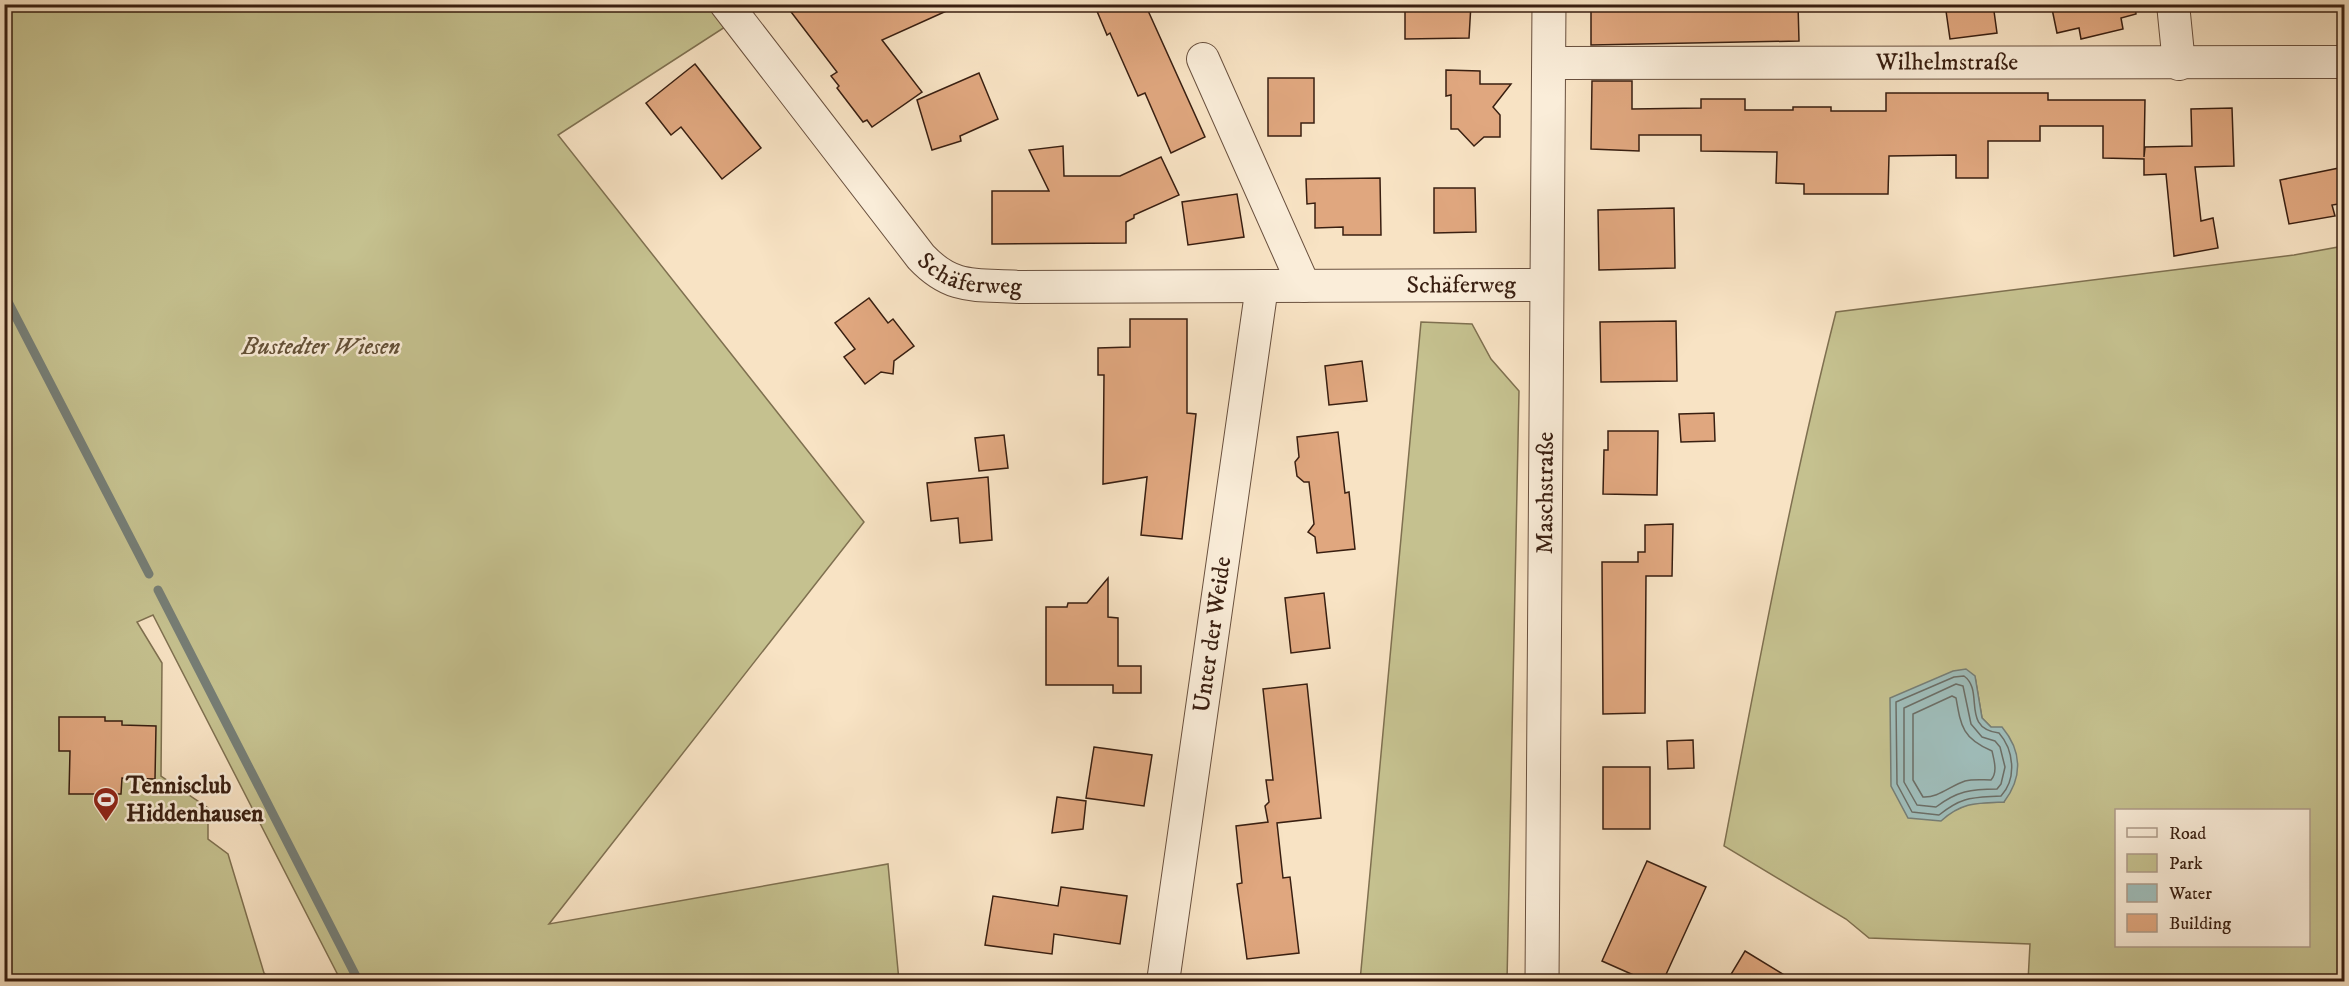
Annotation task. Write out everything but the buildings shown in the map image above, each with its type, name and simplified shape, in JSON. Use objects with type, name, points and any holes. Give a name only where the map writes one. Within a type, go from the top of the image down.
[{"type":"street","name":"Schäferweg","points":[[726,4],[921,257],[935,272],[955,283],[1020,287],[1547,285]]},
{"type":"street","name":"Maschstraße","points":[[1542,981],[1545,895],[1550,4]]},
{"type":"street","points":[[2173,4],[2179,64]]},
{"type":"street","points":[[1203,59],[1304,286]]},
{"type":"street","name":"Wilhelmstraße","points":[[1549,63],[2344,62]]},
{"type":"street","name":"Unter der Weide","points":[[1163,981],[1262,286]]},
{"type":"green space","name":"Bustedter Wiesen","points":[[5,5],[708,5],[725,27],[558,135],[864,522],[549,924],[888,864],[899,981],[341,981],[153,615],[137,622],[162,663],[161,776],[208,808],[208,839],[228,854],[264,973],[274,981],[5,982]]},
{"type":"green space","points":[[2344,246],[2344,981],[2028,981],[2030,944],[1869,938],[1846,919],[1724,846],[1790,512],[1836,312],[2294,255]],"holes":[[[1975,677],[1982,718],[1991,727],[2004,802],[1972,803],[1952,811]]]},
{"type":"green space","points":[[1421,322],[1472,324],[1491,359],[1519,391],[1507,981],[1360,981]]},
{"type":"water","points":[[1966,669],[1975,676],[1982,718],[1991,727],[2002,727],[2013,745],[2018,764],[2015,783],[2004,802],[1978,803],[1963,807],[1941,821],[1908,818],[1891,786],[1890,698],[1953,671]]},
{"type":"waterway","points":[[4,294],[149,574]]},
{"type":"waterway","points":[[158,590],[359,982]]},
{"type":"place","name":"Tennisclub Hiddenhausen","points":[[106,823]]}]
